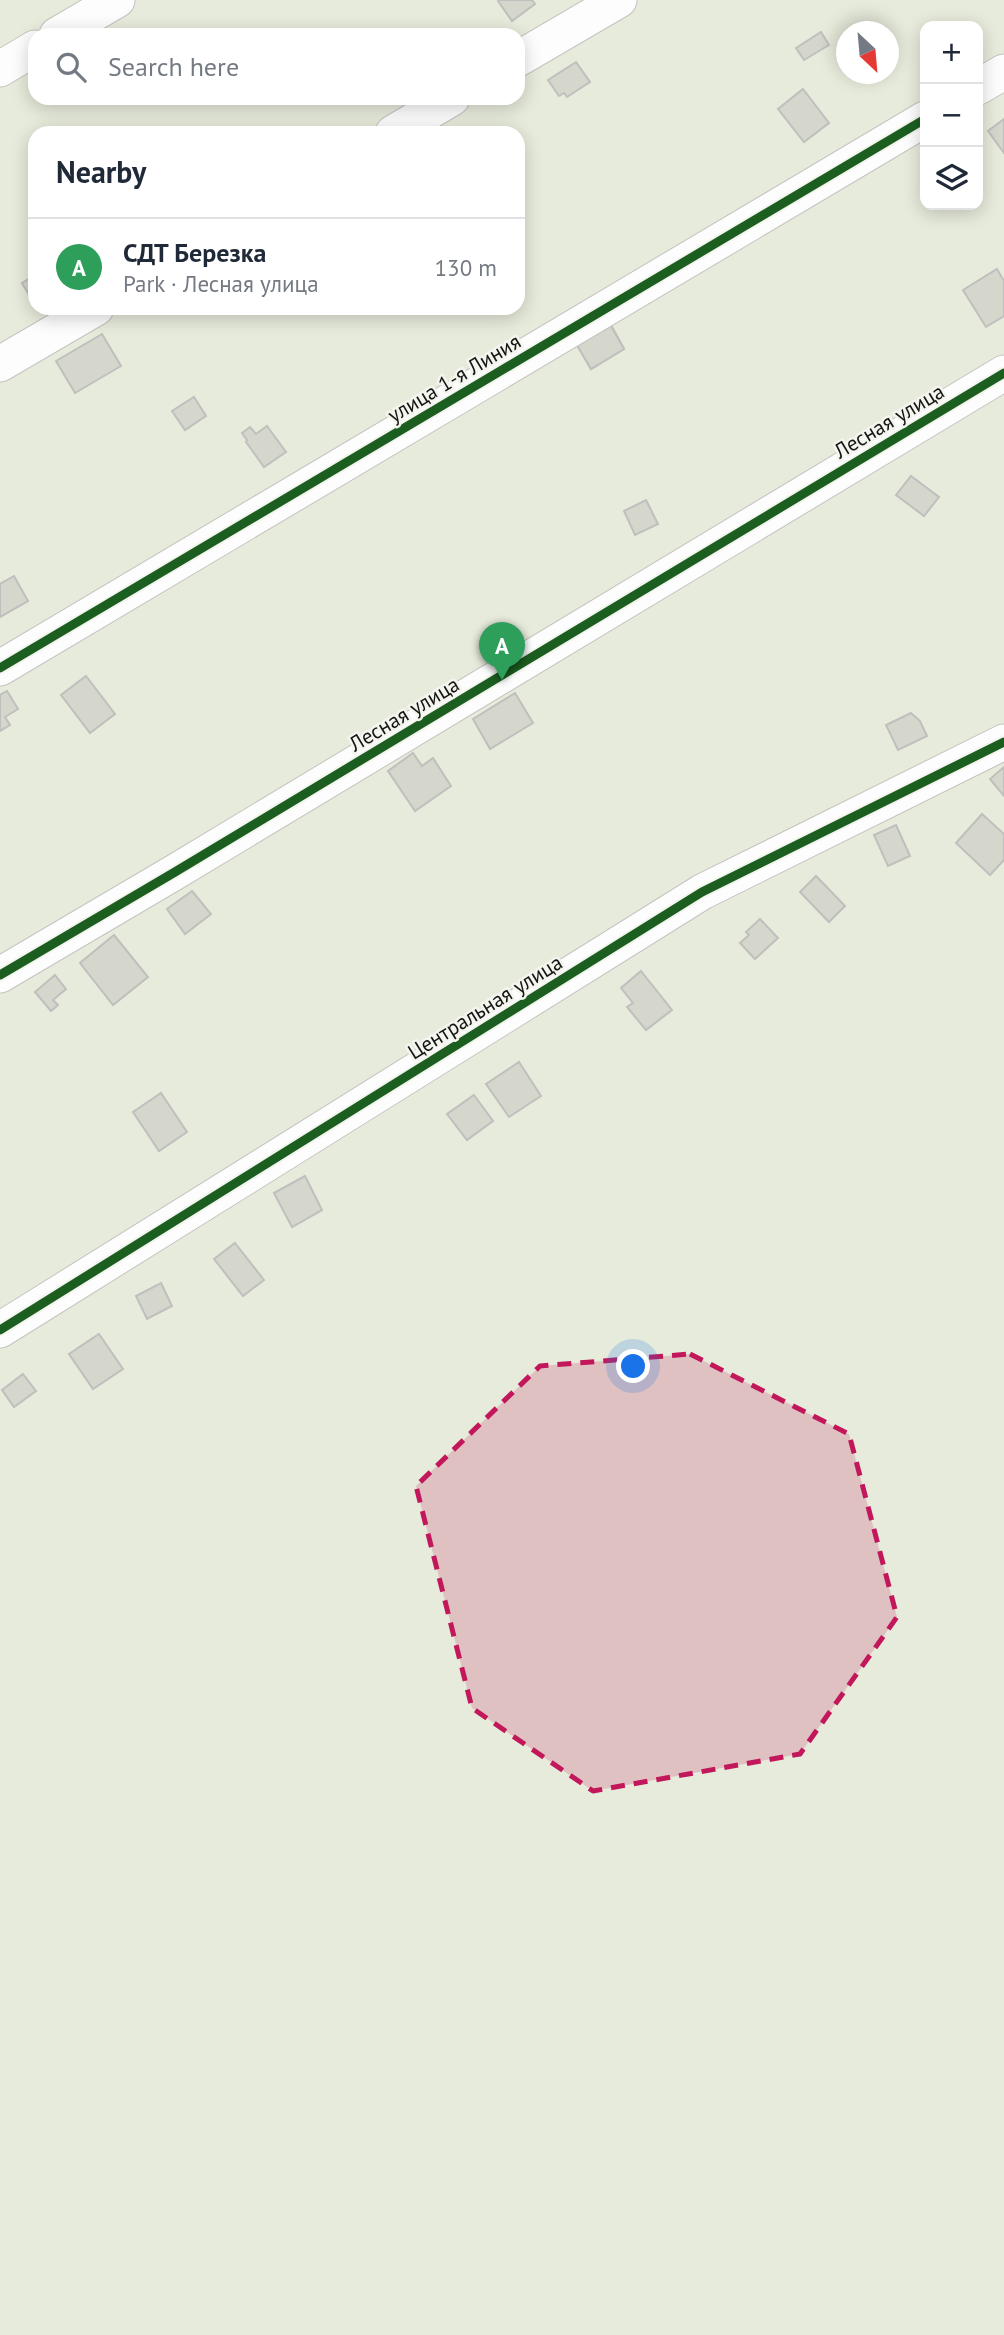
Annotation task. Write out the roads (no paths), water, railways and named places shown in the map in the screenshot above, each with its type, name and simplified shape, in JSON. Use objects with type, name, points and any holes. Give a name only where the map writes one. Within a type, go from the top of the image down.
[{"type":"street","points":[[69,28],[117,0]]},
{"type":"street","points":[[525,55],[619,0]]},
{"type":"street","points":[[0,69],[28,52]]},
{"type":"street","points":[[983,84],[1004,72]]},
{"type":"street","points":[[405,126],[440,105]]},
{"type":"street","name":"улица 1-я Линия","points":[[0,668],[920,121]]},
{"type":"street","points":[[0,364],[84,315]]},
{"type":"street","name":"Лесная улица","points":[[0,975],[1004,373]]},
{"type":"street","name":"Центральная улица","points":[[0,1330],[702,892],[1004,742]]},
{"type":"place","name":"СДТ Березка","points":[[502,680]]}]
